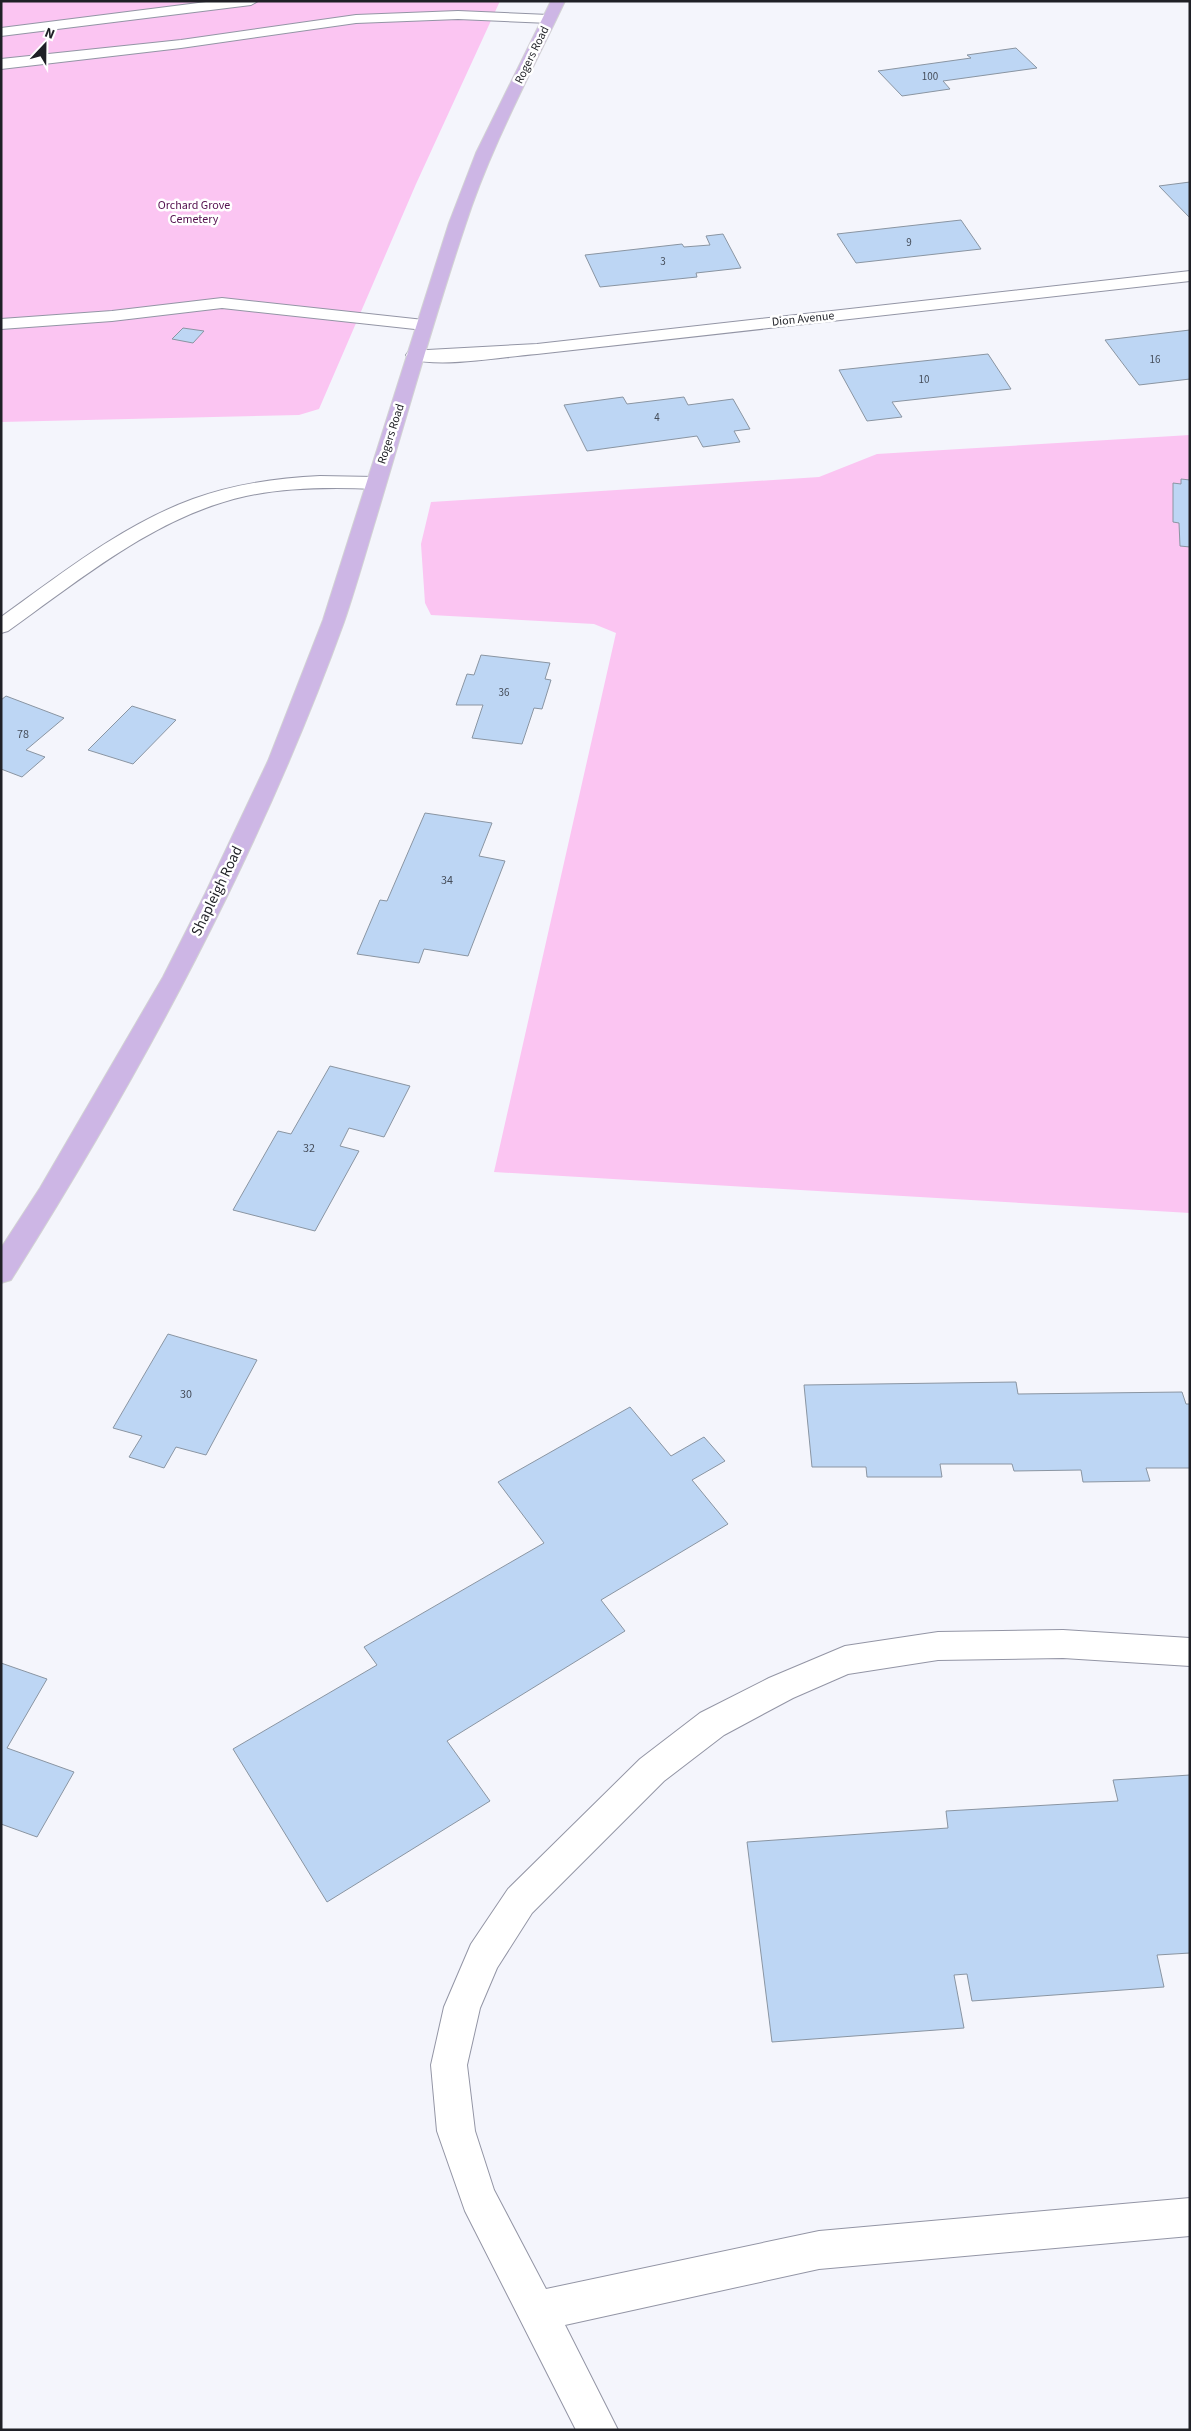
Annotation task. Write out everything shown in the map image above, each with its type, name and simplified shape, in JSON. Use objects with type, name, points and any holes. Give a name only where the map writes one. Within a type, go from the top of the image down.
[{"type":"main road","name":"Rogers Road","points":[[375,483],[457,223],[484,152],[558,1]]},
{"type":"main road","name":"Shapleigh Road","points":[[1,1272],[50,1195],[174,977],[217,894],[279,761],[334,620],[375,483]]},
{"type":"street","points":[[1,32],[251,1]]},
{"type":"street","points":[[1,64],[181,44],[356,19],[458,15],[549,19]]},
{"type":"street","name":"Dion Avenue","points":[[415,355],[447,356],[537,349],[1190,276]]},
{"type":"street","points":[[1,324],[112,316],[222,303],[424,325]]},
{"type":"street","name":"Rogers Road","points":[[1,627],[141,532],[185,509],[228,494],[278,484],[320,481],[375,483]]},
{"type":"street","points":[[598,2430],[478,2198],[456,2131],[449,2065],[462,2007],[484,1956],[520,1901],[591,1828],[652,1770],[712,1724],[781,1688],[845,1660],[948,1646],[1063,1644],[1190,1652]]},
{"type":"street","points":[[537,2311],[819,2250],[1190,2217]]},
{"type":"green space","name":"Orchard Grove Cemetery","points":[[1,1],[500,1],[416,184],[319,409],[299,415],[1,422]]},
{"type":"green space","points":[[1190,435],[1190,1213],[494,1172],[616,633],[594,624],[431,615],[425,603],[421,544],[431,502],[819,477],[877,454]]},
{"type":"building","points":[[1016,48],[1037,68],[943,81],[950,89],[902,96],[878,71],[971,58],[967,55]]},
{"type":"building","points":[[1190,182],[1190,218],[1159,186]]},
{"type":"building","points":[[961,220],[981,249],[856,263],[837,234]]},
{"type":"building","points":[[723,234],[741,268],[696,273],[697,277],[600,287],[585,255],[682,244],[684,247],[710,245],[706,236]]},
{"type":"building","points":[[183,328],[204,331],[193,343],[172,339]]},
{"type":"building","points":[[1190,330],[1190,379],[1139,385],[1105,340]]},
{"type":"building","points":[[988,354],[1011,389],[892,402],[902,417],[867,421],[839,370]]},
{"type":"building","points":[[623,397],[627,404],[684,397],[688,405],[733,399],[750,429],[734,431],[740,442],[703,447],[697,436],[587,451],[564,405]]},
{"type":"building","points":[[1181,479],[1190,480],[1190,547],[1180,546],[1179,523],[1173,522],[1173,483],[1181,484]]},
{"type":"building","points":[[481,655],[550,663],[545,679],[551,680],[542,709],[534,708],[522,744],[472,738],[483,705],[456,705],[467,674],[474,675]]},
{"type":"building","points":[[6,696],[64,718],[26,750],[45,757],[22,777],[1,769],[1,700]]},
{"type":"building","points":[[132,706],[176,720],[133,764],[88,750]]},
{"type":"building","points":[[425,813],[492,823],[479,856],[505,861],[468,956],[424,949],[419,963],[357,954],[380,900],[387,901]]},
{"type":"building","points":[[330,1066],[410,1086],[384,1137],[349,1128],[340,1146],[359,1151],[315,1231],[233,1210],[278,1131],[291,1134]]},
{"type":"building","points":[[168,1334],[257,1360],[206,1455],[176,1447],[164,1468],[129,1457],[142,1436],[113,1428]]},
{"type":"building","points":[[1016,1382],[1018,1394],[1182,1392],[1186,1404],[1190,1404],[1190,1468],[1146,1468],[1150,1481],[1083,1482],[1081,1470],[1014,1471],[1012,1464],[940,1464],[942,1477],[867,1477],[866,1467],[812,1467],[804,1385]]},
{"type":"building","points":[[630,1407],[671,1456],[704,1437],[725,1461],[692,1480],[728,1524],[601,1600],[625,1631],[447,1741],[490,1801],[327,1902],[233,1749],[377,1665],[364,1647],[544,1543],[498,1482]]},
{"type":"building","points":[[1,1663],[47,1679],[7,1748],[74,1772],[37,1837],[1,1824]]},
{"type":"building","points":[[1190,1775],[1190,1953],[1157,1955],[1164,1987],[972,2001],[967,1974],[954,1975],[964,2028],[772,2042],[747,1842],[948,1828],[946,1811],[1118,1801],[1113,1780]]}]
